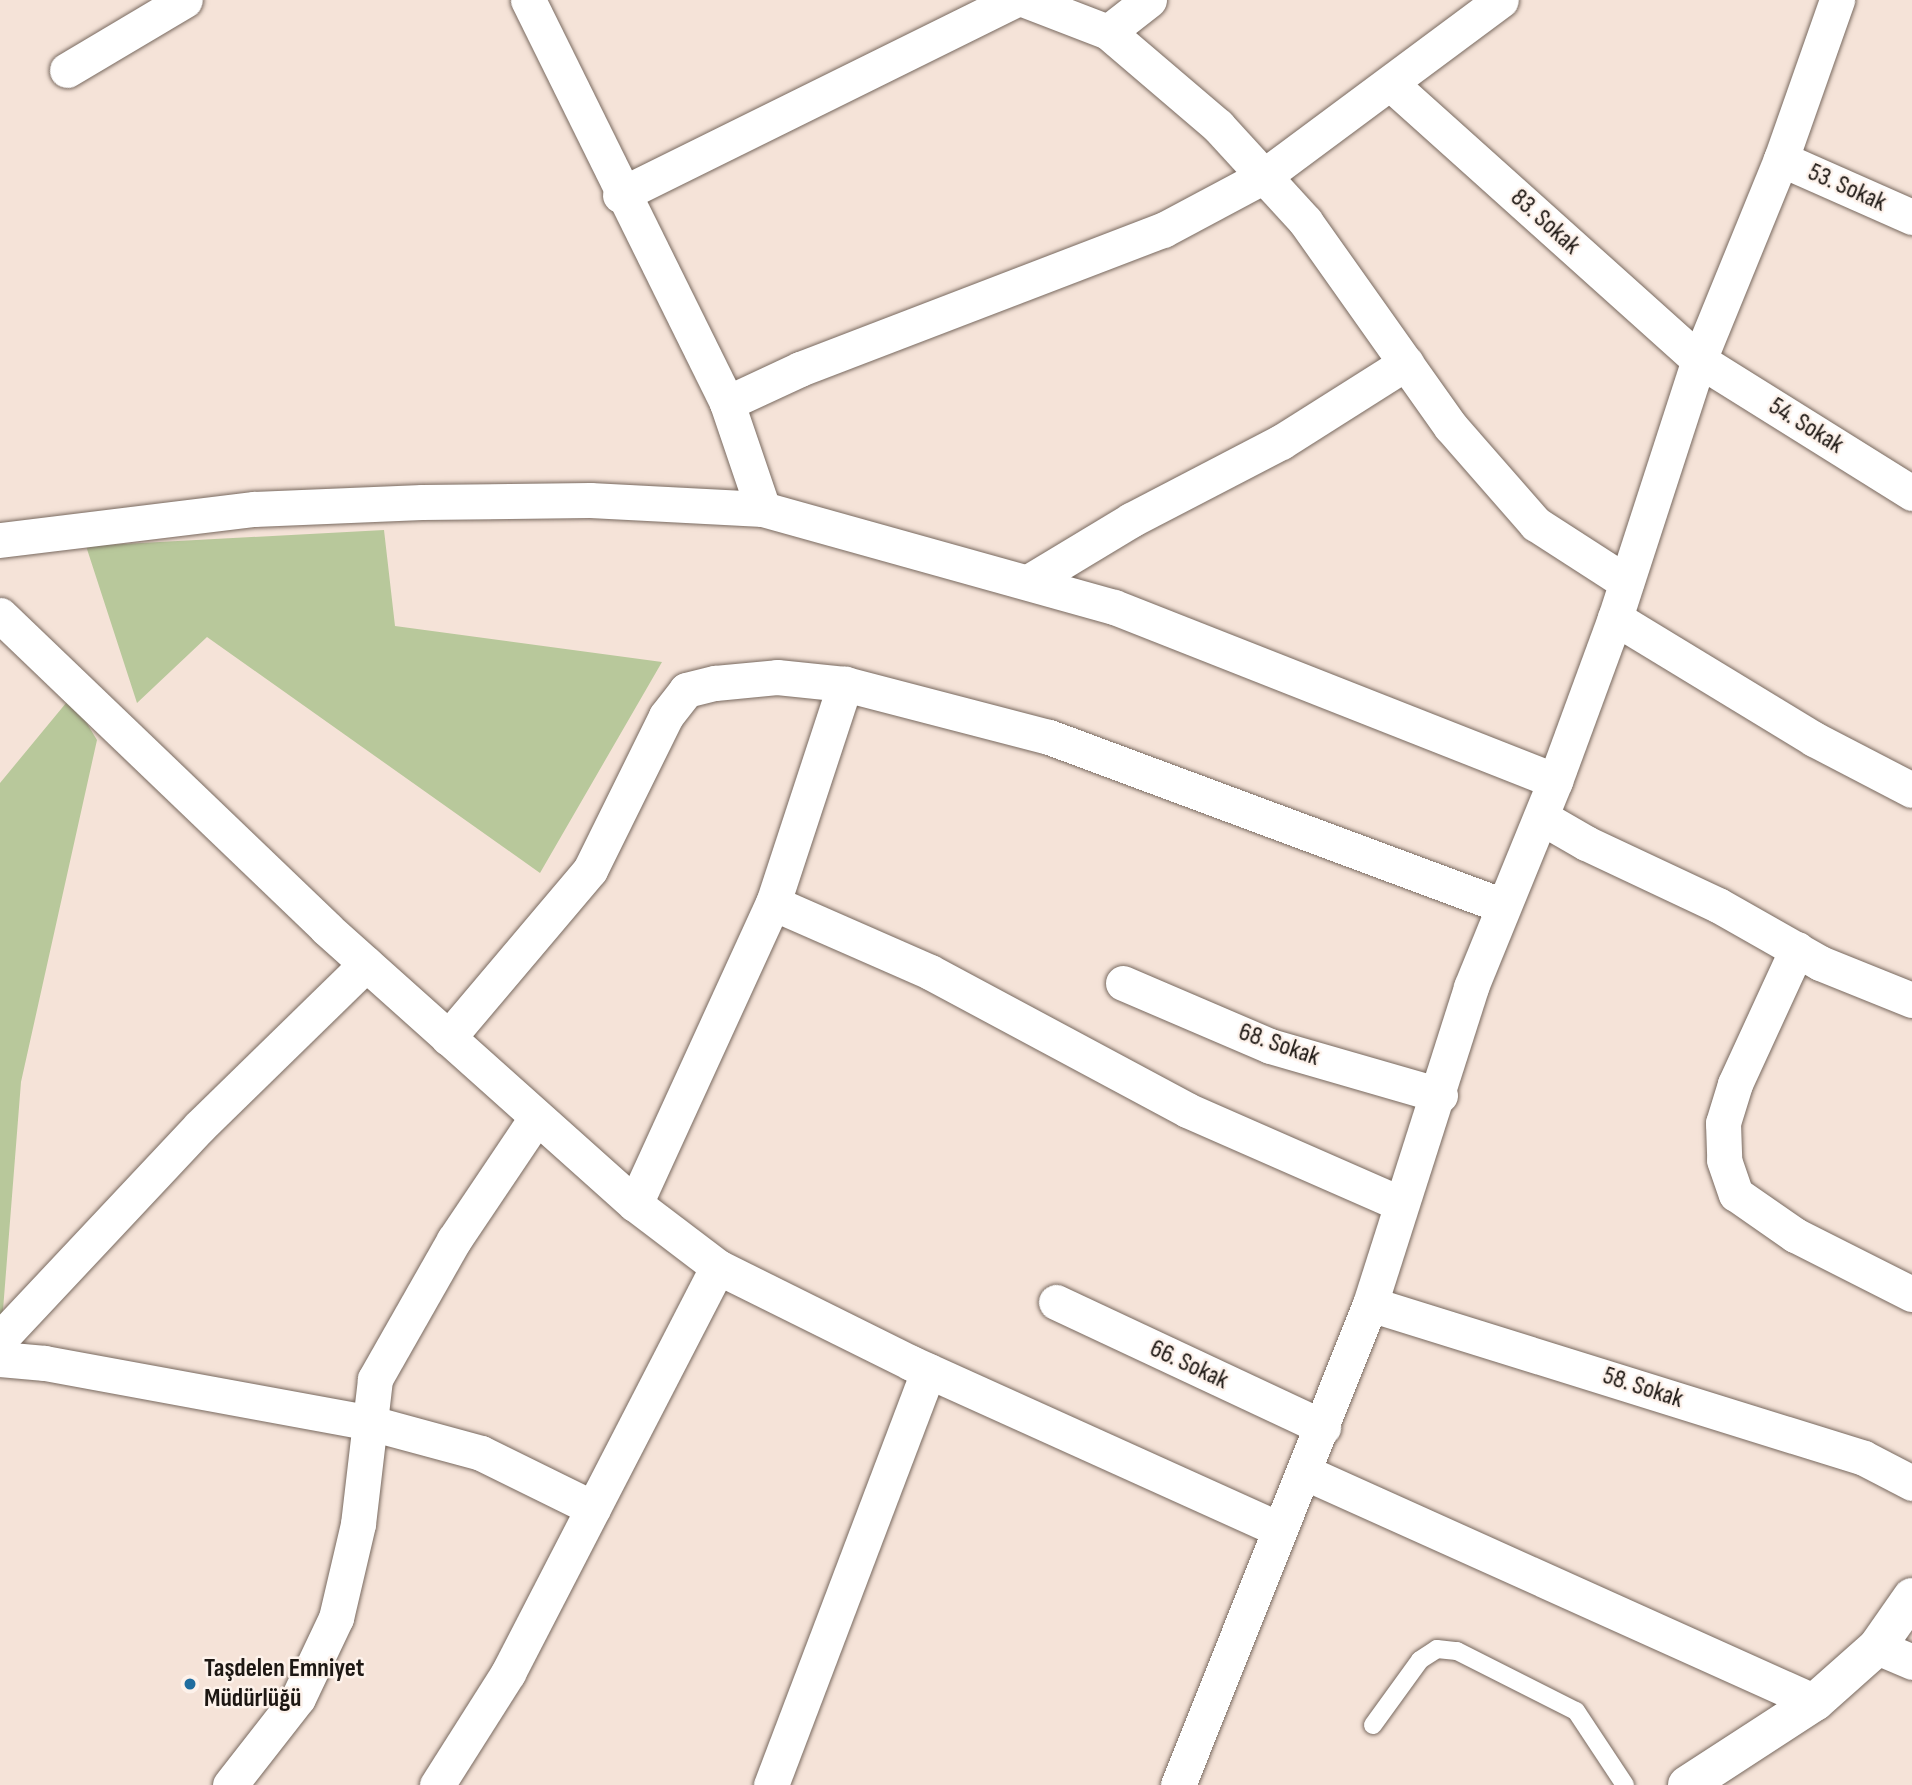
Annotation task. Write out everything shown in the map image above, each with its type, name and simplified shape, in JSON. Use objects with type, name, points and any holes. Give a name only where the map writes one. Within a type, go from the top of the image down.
[{"type":"main road","points":[[1687,1785],[1815,1702],[1877,1647],[1912,1597]]},
{"type":"street","points":[[67,71],[185,0]]},
{"type":"street","points":[[528,0],[620,195],[727,403],[763,509]]},
{"type":"street","points":[[620,195],[1015,0]]},
{"type":"street","points":[[1025,0],[1108,32],[1218,126],[1305,221],[1451,427],[1536,524],[1626,582]]},
{"type":"street","points":[[1108,32],[1149,0]]},
{"type":"street","points":[[727,403],[813,364],[1163,230],[1264,176],[1502,0]]},
{"type":"street","points":[[1178,1785],[1370,1304],[1401,1204],[1440,1095],[1471,988],[1555,781],[1615,618],[1699,360],[1781,159],[1837,0]]},
{"type":"street","name":"83. Sokak","points":[[1391,84],[1699,360]]},
{"type":"street","name":"53. Sokak","points":[[1781,159],[1912,217]]},
{"type":"street","name":"54. Sokak","points":[[1699,360],[1912,494]]},
{"type":"street","points":[[1030,581],[1131,520],[1281,442],[1406,363]]},
{"type":"street","points":[[0,540],[254,509],[409,502],[590,500],[763,509],[1030,581],[1114,607],[1333,690],[1555,781]]},
{"type":"street","points":[[0,615],[366,964],[635,1204],[718,1267],[928,1371],[1279,1529]]},
{"type":"street","points":[[1615,618],[1814,739],[1912,790]]},
{"type":"street","points":[[448,1038],[590,870],[666,716],[686,690],[777,677],[845,684],[1049,737],[1503,906]]},
{"type":"street","points":[[635,1204],[773,903],[845,684]]},
{"type":"street","points":[[1541,817],[1797,950],[1912,1000]]},
{"type":"street","points":[[773,903],[930,972],[1188,1110],[1401,1204]]},
{"type":"street","points":[[1797,950],[1735,1084],[1723,1123],[1724,1160],[1736,1194],[1795,1234],[1912,1294]]},
{"type":"street","points":[[0,1339],[200,1126],[366,964]]},
{"type":"street","name":"68. Sokak","points":[[1123,982],[1270,1046],[1440,1095]]},
{"type":"street","points":[[230,1785],[298,1698],[336,1618],[358,1524],[367,1422],[382,1367],[454,1240],[537,1118]]},
{"type":"street","points":[[437,1785],[508,1672],[718,1267]]},
{"type":"street","name":"66. Sokak","points":[[1056,1302],[1322,1427]]},
{"type":"street","name":"58. Sokak","points":[[1370,1304],[1864,1458],[1912,1483]]},
{"type":"street","points":[[0,1359],[367,1422],[481,1452],[593,1508]]},
{"type":"street","points":[[771,1785],[928,1371]]},
{"type":"street","points":[[1304,1472],[1815,1702]]},
{"type":"street","points":[[1877,1647],[1912,1662]]},
{"type":"lane","points":[[1373,1725],[1420,1660],[1437,1649],[1457,1651],[1576,1711],[1625,1785]]},
{"type":"green space","points":[[384,530],[395,626],[662,662],[540,873],[207,637],[137,703],[86,546]]},
{"type":"green space","points":[[71,697],[97,740],[21,1082],[0,1348],[0,783]]},
{"type":"place","name":"Taşdelen Emniyet Müdürlüğü","points":[[190,1684]]}]
